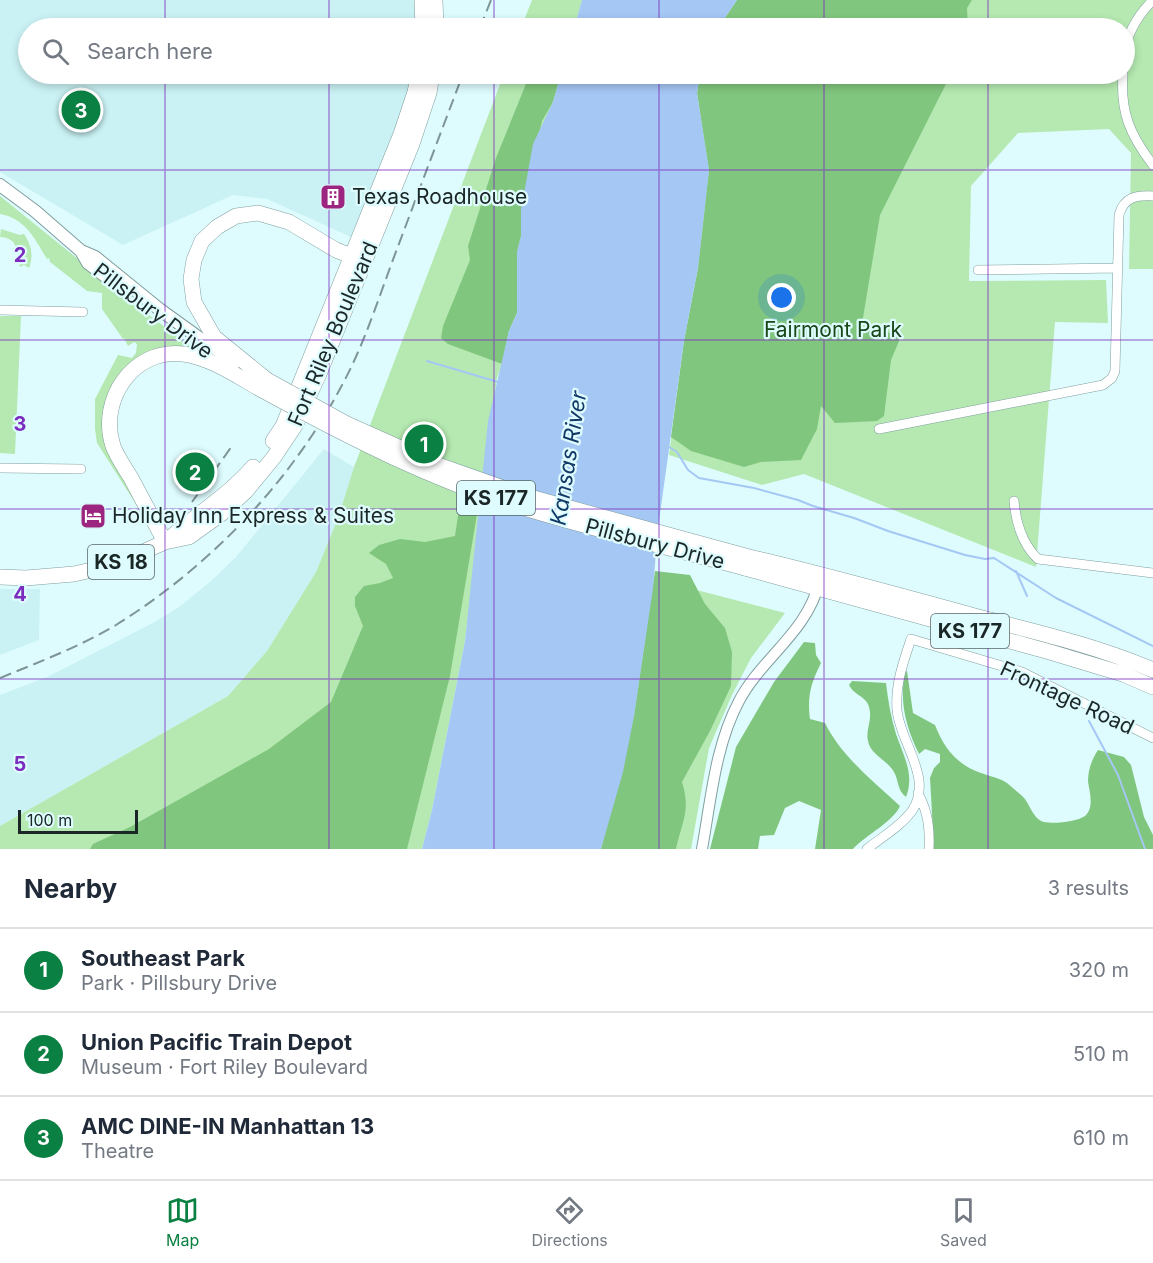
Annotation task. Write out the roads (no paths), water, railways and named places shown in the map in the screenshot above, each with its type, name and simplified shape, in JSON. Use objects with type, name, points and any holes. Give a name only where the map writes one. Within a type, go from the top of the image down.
[{"type":"highway","points":[[422,0],[423,18]]},
{"type":"highway","points":[[435,0],[436,18]]},
{"type":"highway","name":"Fort Riley Boulevard","points":[[359,259],[416,84]]},
{"type":"highway","name":"Fort Riley Boulevard","points":[[0,577],[26,578],[75,574],[114,565],[165,542],[213,505],[241,480],[266,452],[283,426],[412,144],[430,84]]},
{"type":"highway","name":"KS 177","points":[[265,385],[213,337],[194,302],[190,279],[194,260],[202,241],[236,216],[258,213],[289,222],[336,250],[359,259]]},
{"type":"highway","name":"KS 177","points":[[165,542],[114,446],[109,423],[112,402],[119,386],[130,372],[154,358],[181,354],[205,358],[265,385]]},
{"type":"highway","name":"Pillsbury Drive","points":[[265,385],[441,466],[526,496],[1123,674],[1153,687]]},
{"type":"highway","name":"Pillsbury Drive","points":[[819,582],[1100,650],[1153,670]]},
{"type":"main road","name":"Pillsbury Drive","points":[[0,185],[29,206],[81,251],[95,257],[132,288],[265,385]]},
{"type":"street","points":[[1135,24],[1153,0]]},
{"type":"street","points":[[1122,84],[1126,119],[1137,144],[1153,165]]},
{"type":"street","points":[[879,429],[1103,385],[1112,378],[1115,371],[1121,206],[1134,197],[1153,196]]},
{"type":"street","points":[[978,270],[1118,268]]},
{"type":"street","points":[[0,310],[82,312]]},
{"type":"street","points":[[0,468],[81,469]]},
{"type":"street","points":[[1014,501],[1023,538],[1030,551],[1038,559],[1153,573]]},
{"type":"street","points":[[702,849],[721,749],[738,702],[748,686],[804,617],[819,582]]},
{"type":"street","name":"Frontage Road","points":[[918,793],[919,778],[901,730],[897,711],[897,687],[910,639],[1022,672],[1153,738]]},
{"type":"street","points":[[867,849],[900,825],[913,809],[918,793]]},
{"type":"street","points":[[918,793],[926,807],[929,821],[929,849]]},
{"type":"water","points":[[582,0],[737,0],[725,18],[577,18]]},
{"type":"water","name":"Kansas River","points":[[558,84],[698,84],[697,93],[709,170],[698,268],[684,341],[658,528],[653,588],[634,716],[623,772],[601,849],[422,849],[432,810],[465,641],[488,421],[509,331],[517,313],[517,252],[521,236],[521,210],[533,144],[553,102]]},
{"type":"waterway","points":[[427,361],[498,382]]},
{"type":"waterway","points":[[669,447],[677,452],[688,470],[699,478],[754,488],[798,500],[965,555],[985,559],[994,558],[1056,598],[1153,646]]},
{"type":"waterway","points":[[1016,571],[1027,596]]},
{"type":"waterway","points":[[1089,721],[1118,775],[1145,849]]},
{"type":"railway","points":[[484,18],[491,0]]},
{"type":"railway","points":[[0,678],[88,640],[116,625],[150,602],[183,577],[244,521],[297,457],[320,423],[356,358],[459,84]]},
{"type":"railway","points":[[192,502],[232,446]]},
{"type":"place","name":"AMC DINE-IN Manhattan 13","points":[[81,110]]},
{"type":"place","name":"Texas Roadhouse","points":[[333,197]]},
{"type":"place","name":"Southeast Park","points":[[424,444]]},
{"type":"place","name":"Union Pacific Train Depot","points":[[195,472]]},
{"type":"place","name":"Holiday Inn Express & Suites","points":[[93,516]]},
{"type":"park label","name":"Fairmont Park","points":[[833,330]]}]
